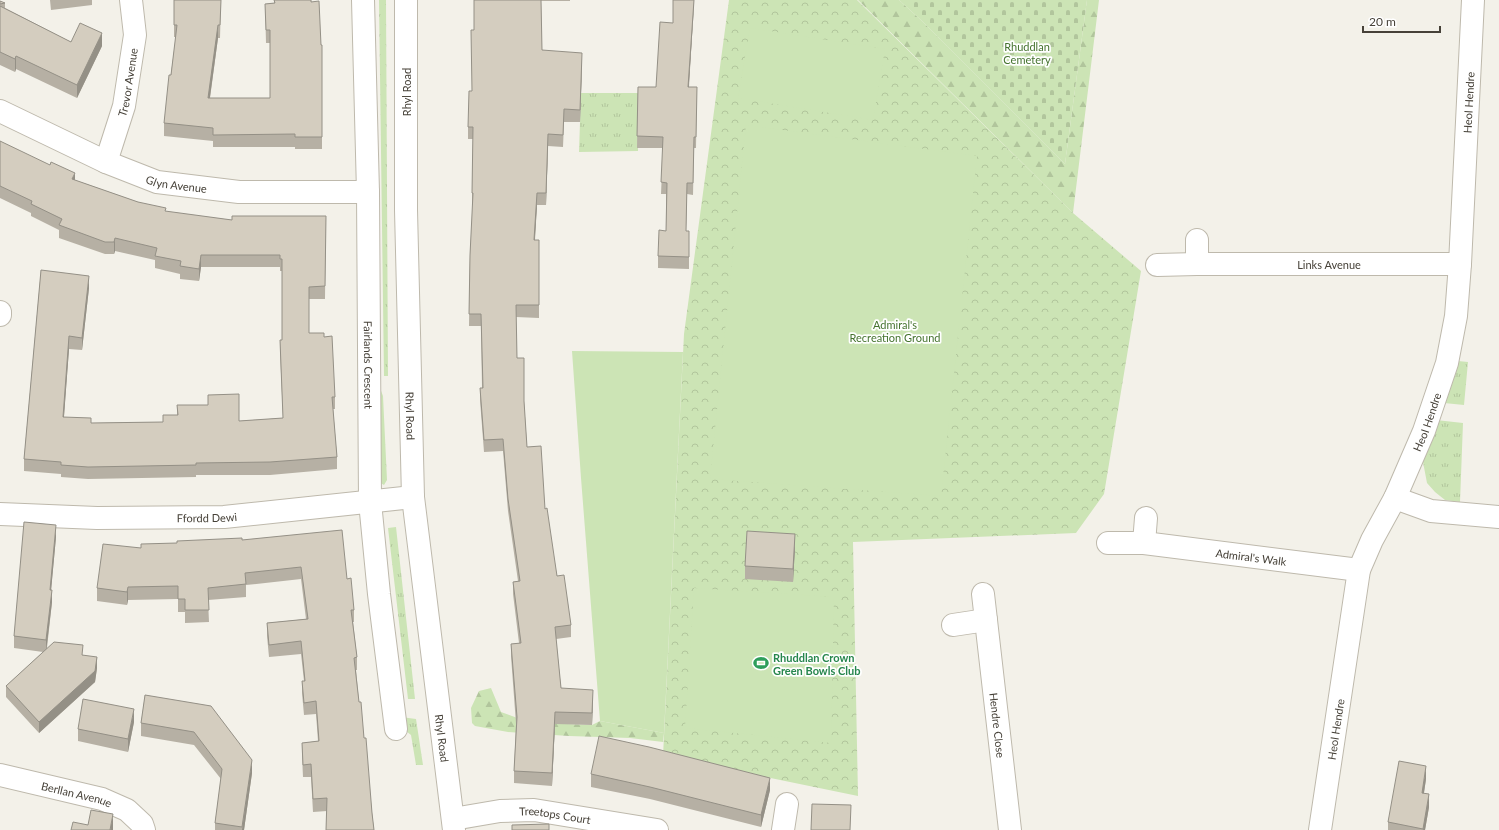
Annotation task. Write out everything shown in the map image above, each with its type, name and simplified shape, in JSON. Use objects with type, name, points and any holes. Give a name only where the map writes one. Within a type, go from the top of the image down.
[{"type":"street","name":"Trevor Avenue","points":[[106,162],[124,106],[135,35],[131,0]]},
{"type":"street","name":"Fairlands Crescent","points":[[363,0],[368,192],[370,502],[379,594],[396,729]]},
{"type":"street","name":"Rhyl Road","points":[[406,0],[406,210],[413,497],[454,824]]},
{"type":"street","name":"Heol Hendre","points":[[1320,830],[1359,570],[1372,540],[1395,498],[1424,430],[1447,363],[1456,316],[1460,264],[1473,0]]},
{"type":"street","name":"Glyn Avenue","points":[[0,111],[106,162],[157,182],[239,192],[368,192]]},
{"type":"street","points":[[1197,240],[1197,264]]},
{"type":"street","name":"Links Avenue","points":[[1157,265],[1460,264]]},
{"type":"street","name":"Ffordd Dewi","points":[[0,514],[97,518],[224,517],[413,497]]},
{"type":"street","points":[[1395,498],[1431,511],[1499,517]]},
{"type":"street","points":[[1144,543],[1146,518]]},
{"type":"street","name":"Admiral's Walk","points":[[1108,543],[1144,543],[1359,570]]},
{"type":"street","name":"Hendre Close","points":[[983,594],[1010,830]]},
{"type":"street","points":[[953,625],[986,620]]},
{"type":"street","name":"Berllan Avenue","points":[[0,775],[102,799],[127,810],[142,824],[144,830]]},
{"type":"street","points":[[783,830],[787,804]]},
{"type":"street","name":"Treetops Court","points":[[454,824],[500,811],[534,810],[657,830]]},
{"type":"green space","points":[[379,0],[386,0],[388,376],[384,376]]},
{"type":"green space","name":"Admiral's Recreation Ground","points":[[729,0],[857,0],[1073,213],[1141,271],[1104,494],[1076,533],[853,542],[858,796],[663,756],[684,334]]},
{"type":"green space","points":[[858,0],[899,0],[922,21],[1065,164],[1087,0],[1099,0],[1073,213]]},
{"type":"green space","name":"Rhuddlan Cemetery","points":[[899,0],[1087,0],[1065,164],[922,21]]},
{"type":"green space","points":[[750,28],[885,49],[873,120],[738,98]]},
{"type":"green space","points":[[581,93],[638,93],[638,151],[579,152]]},
{"type":"green space","points":[[746,125],[977,156],[941,496],[710,479]]},
{"type":"green space","points":[[572,351],[683,352],[664,733],[600,721]]},
{"type":"green space","points":[[1458,361],[1468,362],[1464,405],[1444,403]]},
{"type":"green space","points":[[375,375],[383,396],[387,480],[384,485],[379,482]]},
{"type":"green space","points":[[1436,420],[1463,423],[1460,502],[1445,500],[1427,483],[1423,462]]},
{"type":"green space","points":[[396,527],[415,699],[408,699],[388,528]]},
{"type":"green space","name":"Rhuddlan Crown Green Bowls Club","points":[[694,588],[834,597],[831,743],[685,728]]},
{"type":"green space","points":[[491,688],[501,712],[520,719],[592,725],[600,721],[664,733],[663,742],[630,738],[508,732],[475,726],[472,723],[471,708],[479,691]]},
{"type":"green space","points":[[401,717],[416,719],[423,765],[416,765],[411,735],[402,728]]},
{"type":"building","points":[[174,0],[221,0],[220,25],[218,25],[208,98],[270,98],[270,30],[266,30],[265,4],[275,3],[274,0],[319,1],[322,45],[322,137],[295,137],[295,134],[213,135],[213,128],[164,123],[169,75],[171,75],[177,25],[174,25]]},
{"type":"building","points":[[474,0],[541,0],[542,50],[582,53],[580,110],[564,109],[563,135],[548,134],[546,193],[537,193],[534,240],[539,240],[539,305],[516,305],[517,358],[524,358],[524,401],[527,447],[541,446],[545,509],[547,508],[557,576],[564,575],[571,625],[555,627],[561,688],[593,690],[592,713],[555,712],[552,773],[514,771],[517,717],[511,644],[521,643],[513,582],[520,581],[508,499],[503,439],[484,440],[480,388],[483,388],[481,314],[469,314],[473,193],[473,127],[468,127],[469,91],[472,91],[471,30],[474,30]]},
{"type":"building","points":[[673,0],[694,0],[688,87],[697,87],[693,183],[687,183],[686,231],[689,231],[689,257],[658,256],[659,230],[666,231],[667,183],[661,182],[663,137],[637,136],[638,87],[656,87],[660,22],[673,23]]},
{"type":"building","points":[[0,6],[71,42],[80,23],[102,33],[77,85],[16,56],[15,59],[0,52]]},
{"type":"building","points":[[0,141],[50,165],[51,162],[75,173],[72,179],[138,202],[166,208],[165,211],[232,220],[232,216],[326,216],[325,286],[309,287],[309,333],[324,333],[324,337],[332,336],[335,397],[332,397],[337,457],[270,462],[196,463],[196,465],[88,467],[61,465],[61,462],[24,459],[41,270],[89,276],[82,338],[69,336],[63,417],[91,418],[91,423],[163,422],[163,415],[178,415],[177,405],[208,405],[208,395],[239,394],[239,421],[283,418],[280,340],[282,340],[282,259],[280,259],[280,255],[201,255],[199,269],[180,266],[181,261],[155,256],[157,248],[115,238],[114,242],[105,242],[59,225],[62,219],[31,204],[32,201],[0,186]]},
{"type":"building","points":[[24,522],[56,525],[50,590],[52,590],[46,640],[14,636]]},
{"type":"building","points":[[342,530],[347,579],[351,578],[354,610],[351,610],[357,657],[354,658],[359,702],[361,702],[364,738],[366,738],[374,830],[326,830],[327,798],[313,799],[311,764],[303,765],[302,743],[319,741],[316,701],[304,703],[302,681],[305,681],[301,641],[269,645],[267,623],[308,619],[301,567],[245,573],[246,584],[208,588],[209,610],[185,610],[185,599],[178,599],[178,586],[128,587],[127,592],[97,588],[103,544],[141,548],[141,544],[242,538],[242,540]]},
{"type":"building","points":[[747,531],[795,534],[793,569],[745,566]]},
{"type":"building","points":[[54,642],[83,645],[82,655],[97,657],[95,671],[39,722],[6,686]]},
{"type":"building","points":[[145,695],[211,706],[252,760],[242,827],[215,823],[222,769],[194,732],[141,723]]},
{"type":"building","points":[[83,699],[134,709],[128,739],[78,729]]},
{"type":"building","points":[[599,736],[649,747],[770,778],[761,815],[591,774]]},
{"type":"building","points":[[1399,761],[1426,766],[1422,793],[1429,794],[1423,829],[1388,822]]},
{"type":"building","points":[[812,804],[851,805],[850,830],[811,830]]},
{"type":"building","points":[[91,810],[113,814],[110,830],[71,830],[73,822],[88,825]]},
{"type":"building","points":[[549,824],[549,830],[512,830],[512,825]]},
{"type":"place","name":"Rhuddlan Crown Green Bowls Club","points":[[761,663]]}]
